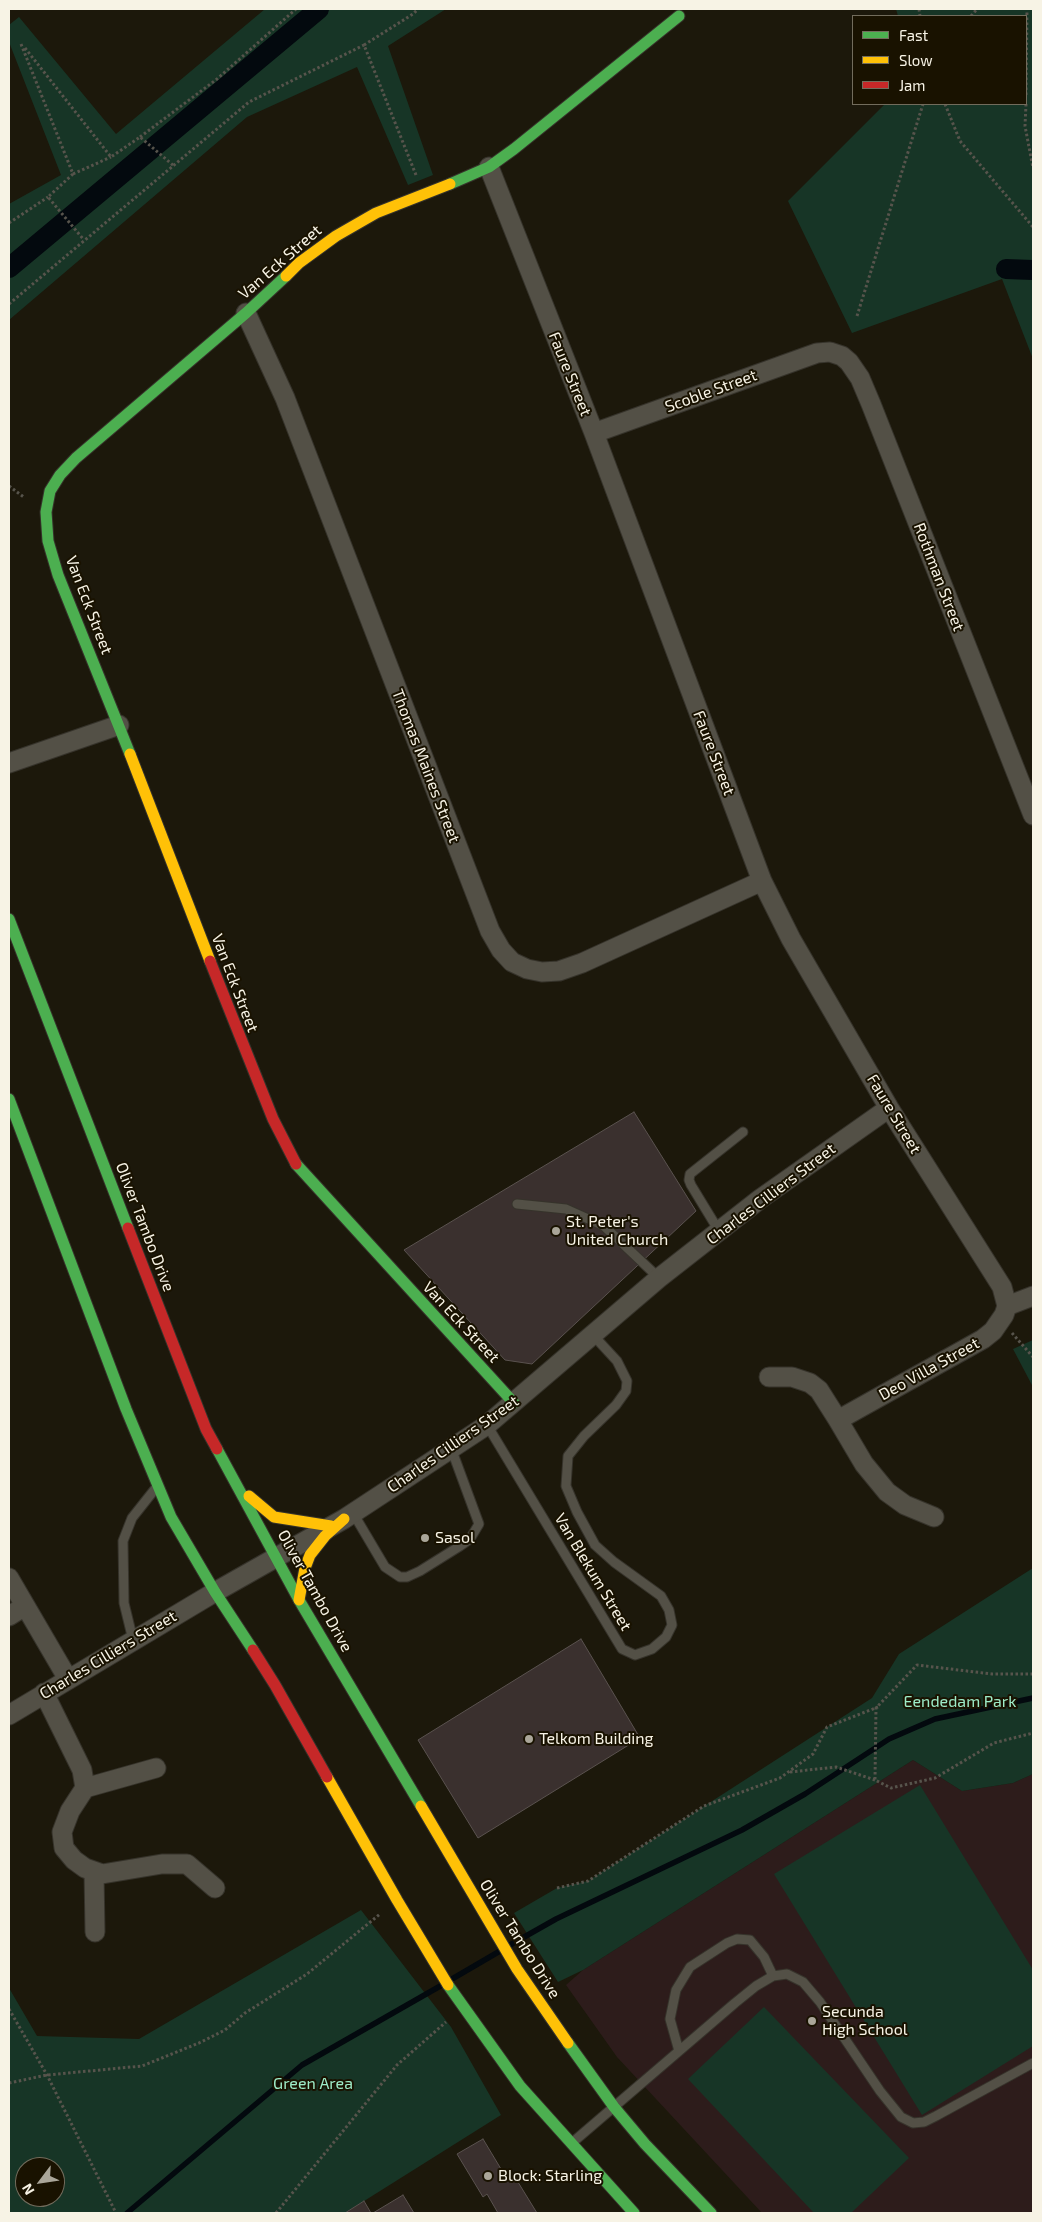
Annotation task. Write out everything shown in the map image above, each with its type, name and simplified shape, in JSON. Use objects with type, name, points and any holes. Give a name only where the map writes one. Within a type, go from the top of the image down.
[{"type":"street","name":"Van Eck Street","points":[[514,1404],[297,1166],[273,1119],[244,1050],[56,566],[48,540],[46,512],[50,491],[60,475],[76,458],[246,313],[299,263],[336,236],[376,213],[469,177],[489,167],[679,16]]},
{"type":"street","name":"Faure Street","points":[[489,167],[594,433],[762,880],[792,940],[889,1108],[1002,1287],[1004,1314]]},
{"type":"street","name":"Thomas Maines Street","points":[[246,313],[285,398],[490,931],[506,956],[512,962],[527,969],[542,972],[559,971],[582,963],[762,880]]},
{"type":"street","name":"Scoble Street","points":[[594,433],[778,366],[816,353],[830,352]]},
{"type":"street","name":"Rothman Street","points":[[830,352],[842,356],[850,362],[860,378],[1033,815]]},
{"type":"street","points":[[9,763],[119,725]]},
{"type":"street","name":"Oliver Tambo Drive","points":[[9,919],[206,1429],[228,1470],[299,1600],[517,1969],[614,2107],[645,2144],[711,2213]]},
{"type":"street","points":[[9,1099],[126,1410],[171,1518],[215,1592],[275,1685],[397,1900],[455,1996],[520,2086],[634,2213]]},
{"type":"street","name":"Charles Cilliers Street","points":[[9,1715],[68,1678],[343,1519],[487,1425],[514,1404],[593,1334],[719,1231],[760,1199],[889,1108]]},
{"type":"street","points":[[1004,1314],[1033,1296]]},
{"type":"street","name":"Deo Villa Street","points":[[838,1420],[983,1339],[1004,1314]]},
{"type":"street","points":[[769,1377],[792,1377],[810,1383],[819,1390],[864,1464],[887,1492],[905,1505],[934,1517]]},
{"type":"street","points":[[228,1470],[259,1506],[274,1517],[343,1519]]},
{"type":"street","points":[[299,1600],[305,1568],[310,1555],[325,1536],[343,1519]]},
{"type":"street","points":[[9,1578],[68,1678]]},
{"type":"street","points":[[9,1616],[25,1606]]},
{"type":"street","points":[[44,1693],[82,1770],[85,1788]]},
{"type":"street","points":[[156,1768],[85,1788],[70,1811],[62,1832],[64,1848],[84,1868],[102,1874],[162,1864],[187,1864],[215,1888]]},
{"type":"street","points":[[94,1872],[95,1932]]},
{"type":"lane","points":[[719,1231],[691,1185],[689,1180],[690,1174],[743,1132]]},
{"type":"lane","points":[[517,1204],[566,1209],[604,1226],[660,1278]]},
{"type":"lane","name":"Van Blekum Street","points":[[487,1425],[622,1649],[636,1655],[652,1649],[666,1637],[672,1626],[670,1610],[661,1596],[614,1562],[595,1545],[577,1512],[566,1486],[568,1456],[584,1436],[616,1405],[626,1392],[627,1381],[617,1361],[593,1334]]},
{"type":"lane","points":[[343,1519],[385,1567],[400,1576],[407,1577],[420,1571],[460,1546],[470,1539],[479,1524],[451,1448]]},
{"type":"lane","points":[[133,1640],[124,1603],[124,1541],[132,1518],[158,1486]]},
{"type":"lane","points":[[679,2051],[670,2019],[676,1990],[690,1967],[727,1943],[737,1939],[750,1940],[764,1957],[773,1976]]},
{"type":"lane","points":[[572,2143],[735,2003],[756,1986],[773,1976],[787,1974],[803,1982],[820,2002],[880,2091],[901,2117],[913,2123],[924,2122],[1033,2063]]},
{"type":"path","points":[[9,223],[48,197],[73,174],[111,157],[140,138],[217,79],[296,9]]},
{"type":"path","points":[[9,304],[249,102],[364,45],[418,9]]},
{"type":"path","points":[[73,174],[21,44],[111,157]]},
{"type":"path","points":[[364,45],[424,194]]},
{"type":"path","points":[[857,316],[923,105]]},
{"type":"path","points":[[946,105],[960,141],[1033,227]]},
{"type":"path","points":[[1026,105],[1025,126],[1033,168]]},
{"type":"path","points":[[140,138],[174,166]]},
{"type":"path","points":[[48,197],[84,240]]},
{"type":"path","points":[[1004,1314],[1033,1357]]},
{"type":"path","points":[[557,1888],[588,1881],[704,1806],[780,1778],[813,1754],[827,1727],[878,1708],[917,1664],[992,1674],[1033,1674]]},
{"type":"path","points":[[875,1780],[878,1708]]},
{"type":"path","points":[[789,1772],[836,1767],[875,1780],[891,1788],[935,1778],[994,1743],[1033,1733]]},
{"type":"path","points":[[9,2083],[46,2075],[142,2066],[199,2043],[225,2030],[245,2013],[308,1974],[397,1900]]},
{"type":"path","points":[[276,2213],[397,2065],[463,2006]]},
{"type":"path","points":[[9,2009],[46,2075],[116,2213]]},
{"type":"shaded area","name":"Secunda High School","points":[[913,1760],[962,1791],[1013,1783],[1033,1774],[1033,2213],[762,2213],[617,2057],[566,1985],[583,1970]]},
{"type":"green space","points":[[265,9],[446,9],[388,46],[433,175],[408,185],[357,67],[247,117],[9,320],[9,204],[61,175],[9,42],[9,25],[19,17],[116,134]]},
{"type":"green space","points":[[896,9],[1033,9],[1033,359],[1002,279],[852,333],[788,201],[884,105],[1027,105],[1027,15],[898,15]]},
{"type":"green space","points":[[1033,1340],[1033,1387],[1013,1349]]},
{"type":"green space","name":"Eendedam Park","points":[[1033,1568],[1033,1774],[1013,1783],[962,1791],[913,1760],[583,1970],[558,1982],[514,1913],[557,1888],[588,1881],[872,1698],[899,1654]]},
{"type":"green space","points":[[920,1785],[1033,1970],[1033,2046],[922,2115],[774,1874]]},
{"type":"green space","name":"Green Area","points":[[361,1910],[451,2027],[501,2115],[345,2213],[9,2213],[9,1988],[37,2036],[139,2039]]},
{"type":"green space","points":[[764,2007],[909,2158],[851,2213],[814,2213],[688,2079]]},
{"type":"building","name":"St. Peter's United Church","points":[[634,1112],[696,1211],[532,1364],[505,1360],[404,1250]]},
{"type":"building","name":"Telkom Building","points":[[581,1639],[640,1738],[478,1838],[418,1740]]},
{"type":"building","name":"Block: Starling","points":[[483,2139],[507,2179],[513,2174],[537,2213],[498,2213],[487,2194],[483,2197],[457,2154]]},
{"type":"building","points":[[403,2195],[414,2213],[373,2213]]},
{"type":"building","points":[[364,2201],[371,2213],[345,2213]]},
{"type":"waterway","points":[[9,268],[319,9]]},
{"type":"waterway","points":[[1006,269],[1033,270]]},
{"type":"waterway","points":[[510,1945],[556,1919],[742,1830],[805,1794],[889,1739],[935,1719],[1033,1698]]},
{"type":"waterway","points":[[452,1979],[500,1951]]},
{"type":"waterway","points":[[127,2213],[302,2065],[442,1985]]},
{"type":"traffic: fast","points":[[450,184],[489,167],[514,149],[679,16]]},
{"type":"traffic: fast","points":[[130,754],[58,575],[48,541],[46,512],[50,491],[60,475],[76,458],[246,313],[286,276]]},
{"type":"traffic: fast","points":[[9,919],[128,1228]]},
{"type":"traffic: fast","points":[[9,1099],[126,1409],[171,1517],[215,1592],[253,1650]]},
{"type":"traffic: fast","points":[[296,1164],[514,1403]]},
{"type":"traffic: fast","points":[[217,1449],[299,1600],[421,1806]]},
{"type":"traffic: fast","points":[[448,1985],[520,2086],[634,2213]]},
{"type":"traffic: fast","points":[[568,2043],[614,2107],[645,2144],[711,2213]]},
{"type":"traffic: slow","points":[[286,276],[299,263],[336,236],[376,213],[450,184]]},
{"type":"traffic: slow","points":[[130,754],[210,961]]},
{"type":"traffic: slow","points":[[249,1496],[274,1517],[331,1526]]},
{"type":"traffic: slow","points":[[299,1600],[305,1568],[310,1555],[325,1536],[344,1519]]},
{"type":"traffic: slow","points":[[327,1777],[448,1985]]},
{"type":"traffic: slow","points":[[421,1806],[517,1969],[568,2043]]},
{"type":"traffic: jam","points":[[210,961],[273,1119],[296,1164]]},
{"type":"traffic: jam","points":[[128,1228],[206,1429],[217,1449]]},
{"type":"traffic: jam","points":[[253,1650],[327,1777]]},
{"type":"place","name":"St. Peter's United Church","points":[[556,1231]]},
{"type":"place","name":"Sasol","points":[[425,1538]]},
{"type":"place","name":"Telkom Building","points":[[529,1739]]},
{"type":"place","name":"Secunda High School","points":[[812,2021]]},
{"type":"place","name":"Block: Starling","points":[[488,2176]]}]
